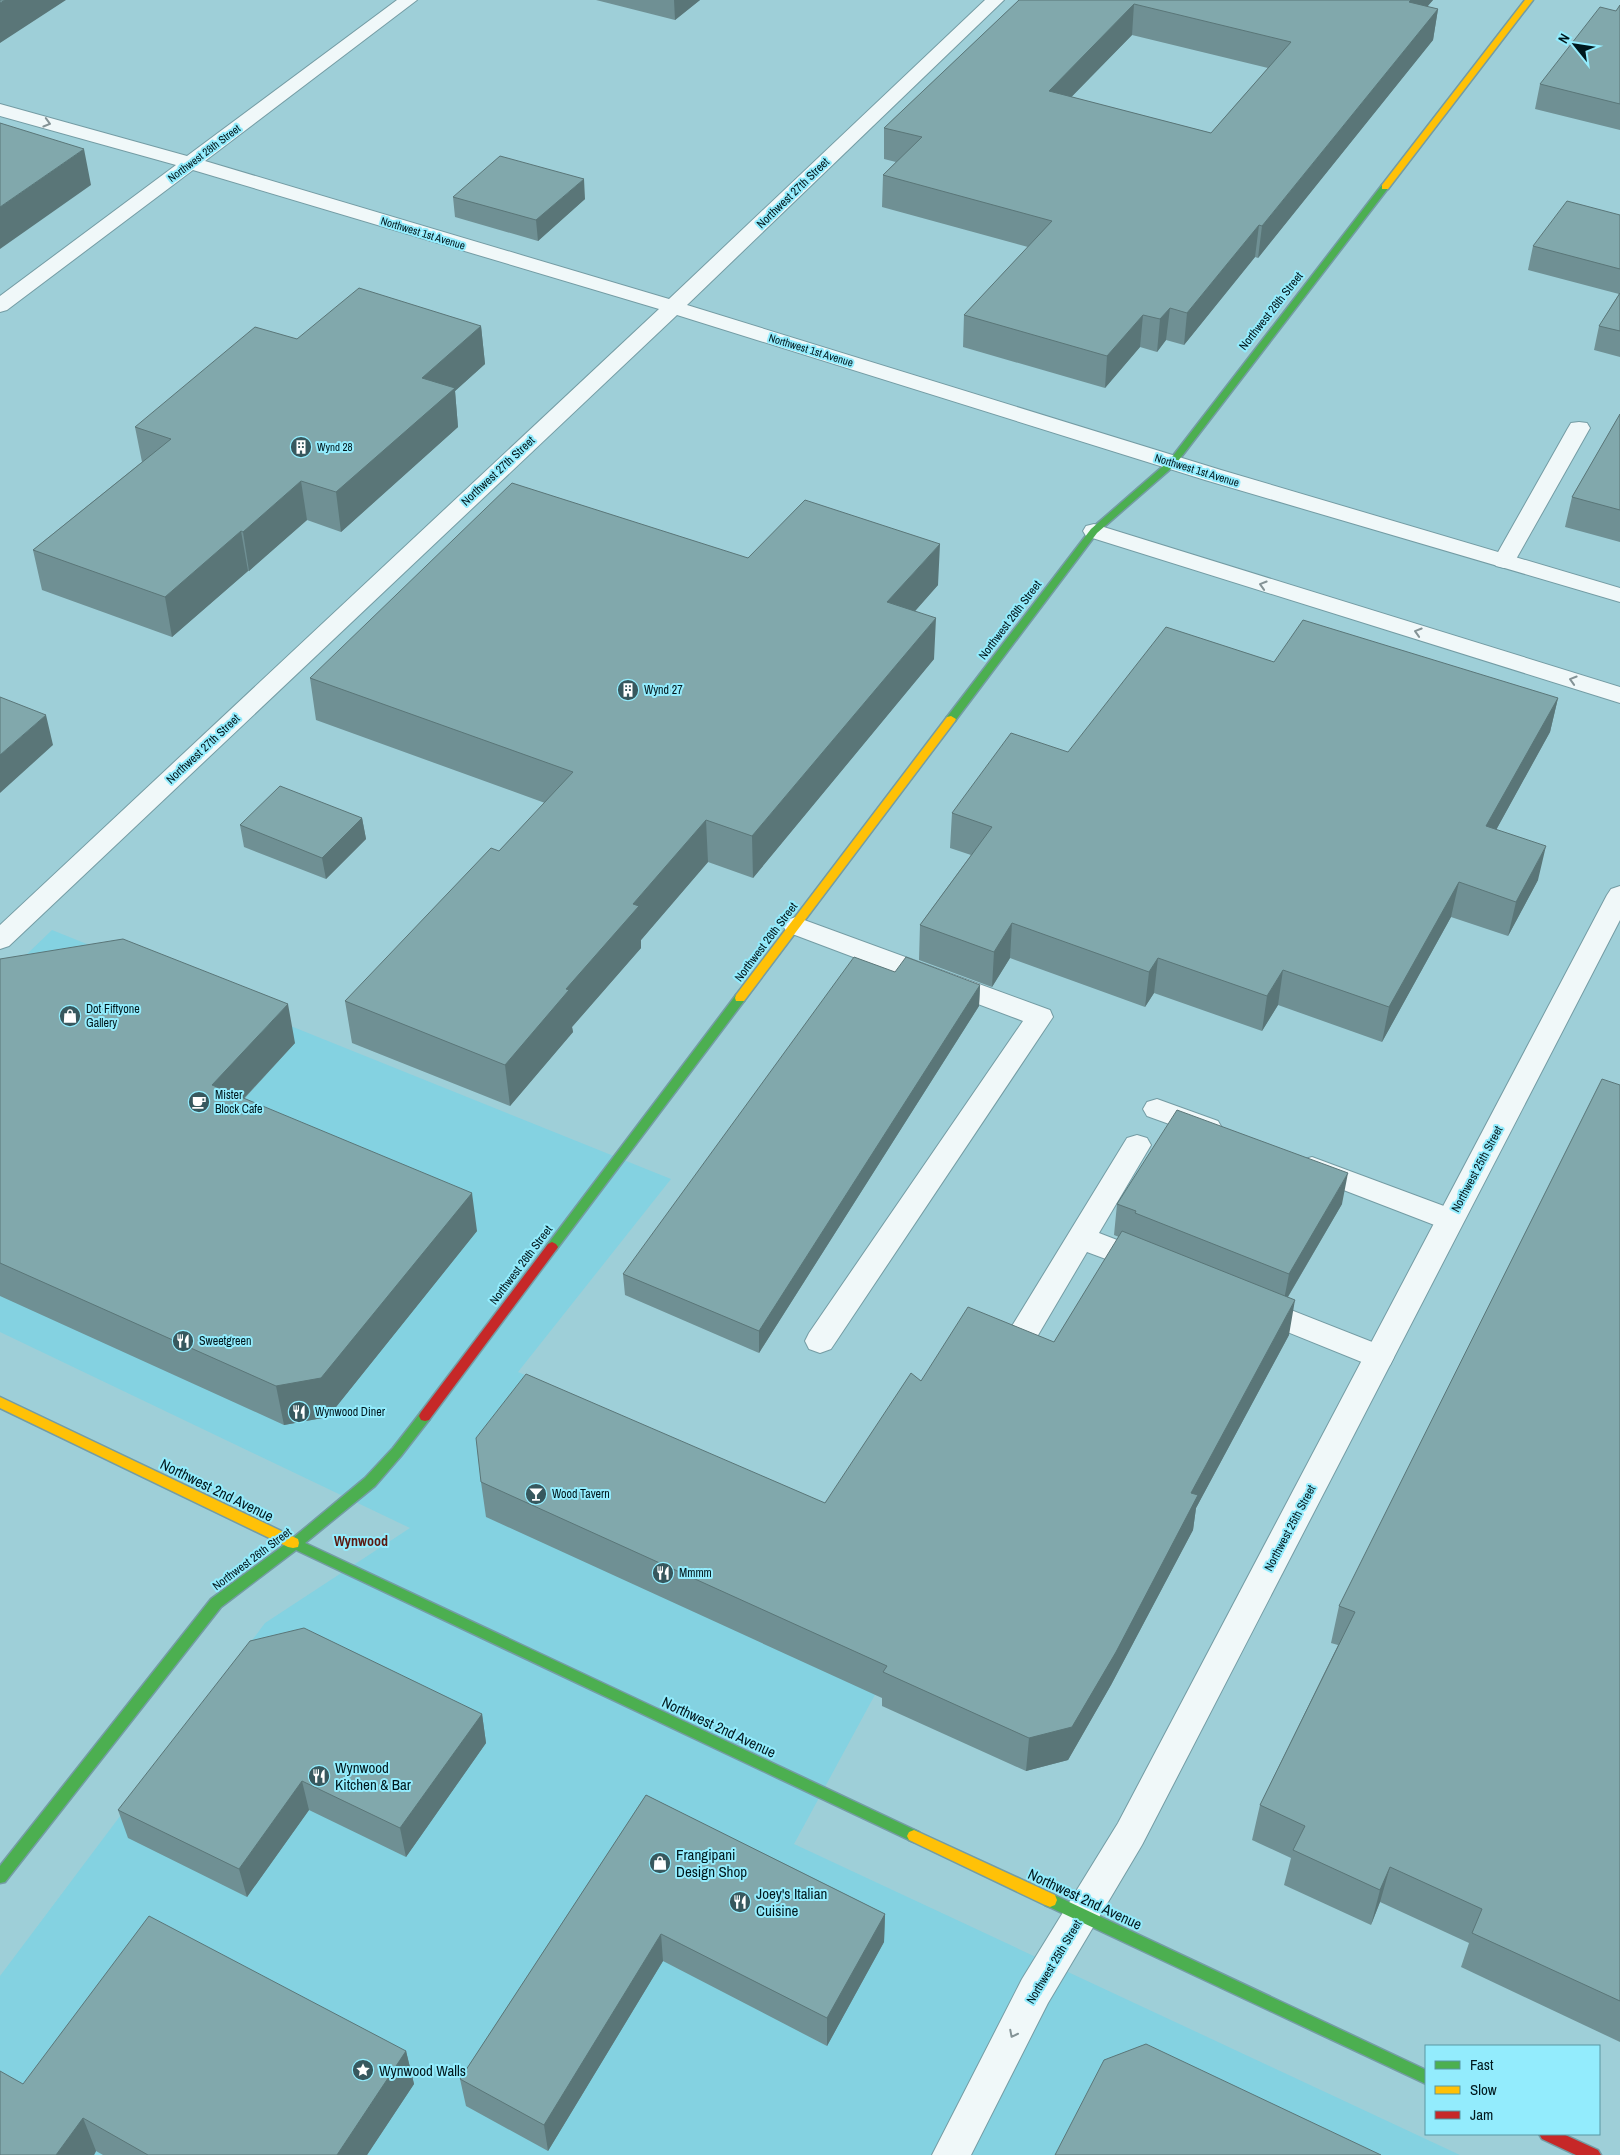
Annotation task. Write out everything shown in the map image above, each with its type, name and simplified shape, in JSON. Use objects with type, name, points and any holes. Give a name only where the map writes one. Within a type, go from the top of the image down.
[{"type":"street","name":"Northwest 28th Street","points":[[0,306],[408,0]]},
{"type":"street","name":"Northwest 27th Street","points":[[0,940],[673,307],[995,0]]},
{"type":"street","name":"Northwest 26th Street","points":[[0,1877],[216,1603],[295,1544],[370,1482],[396,1452],[1094,531],[1172,463],[1529,0]]},
{"type":"street","name":"Northwest 1st Avenue","points":[[0,110],[190,163],[673,307],[1172,463],[1620,595]]},
{"type":"street","points":[[1504,561],[1579,428]]},
{"type":"street","points":[[1094,531],[1620,694]]},
{"type":"street","name":"Northwest 25th Street","points":[[951,2155],[1035,1991],[1130,1834],[1620,895]]},
{"type":"street","points":[[796,926],[1040,1017],[820,1341]]},
{"type":"street","points":[[1157,1109],[1229,1136]]},
{"type":"street","points":[[1022,1334],[1137,1145]]},
{"type":"street","points":[[1291,1160],[1450,1220]]},
{"type":"street","points":[[1082,1238],[1170,1273]]},
{"type":"street","points":[[1232,1298],[1379,1357]]},
{"type":"street","name":"Northwest 2nd Avenue","points":[[0,1402],[295,1544],[1425,2077]]},
{"type":"street","points":[[1549,2135],[1592,2155]]},
{"type":"shaded area","points":[[52,930],[671,1179],[518,1372],[947,1562],[794,1844],[1460,2155],[0,2155],[0,1976],[265,1623],[410,1528],[0,1332],[0,980]]},
{"type":"building","points":[[1019,0],[1411,0],[1409,2],[1438,9],[1262,226],[1259,225],[1187,313],[1170,308],[1160,319],[1143,315],[1107,356],[964,315],[1052,221],[883,175],[922,137],[884,128]],"holes":[[[1134,4],[1291,42],[1211,133],[1049,91]]]},
{"type":"building","points":[[1620,5],[1620,104],[1540,84],[1600,7],[1616,11]]},
{"type":"building","points":[[0,123],[84,149],[0,207]]},
{"type":"building","points":[[500,156],[584,179],[536,220],[453,197]]},
{"type":"building","points":[[1567,201],[1620,215],[1620,269],[1533,246]]},
{"type":"building","points":[[359,288],[481,326],[422,378],[455,388],[336,492],[301,481],[165,597],[33,550],[171,439],[135,427],[255,327],[297,339]]},
{"type":"building","points":[[1620,293],[1620,331],[1599,326]]},
{"type":"building","points":[[1620,414],[1620,510],[1572,497]]},
{"type":"building","points":[[512,483],[748,558],[805,500],[940,544],[887,602],[936,618],[752,836],[706,820],[633,904],[639,906],[566,989],[569,990],[505,1065],[345,1001],[491,848],[499,851],[573,772],[310,678]]},
{"type":"building","points":[[1303,620],[1558,698],[1486,826],[1546,846],[1516,902],[1459,882],[1389,1007],[1283,970],[1267,996],[1158,958],[1149,972],[1012,923],[994,952],[920,925],[992,827],[952,813],[1011,733],[1068,752],[1166,627],[1274,662]]},
{"type":"building","points":[[0,697],[46,715],[0,755]]},
{"type":"building","points":[[280,786],[362,818],[322,858],[240,825]]},
{"type":"building","points":[[123,939],[288,1004],[212,1085],[472,1193],[321,1378],[276,1386],[0,1263],[0,959]]},
{"type":"building","points":[[854,957],[895,972],[906,957],[980,985],[759,1331],[623,1274]]},
{"type":"building","points":[[1602,1079],[1620,1085],[1620,2001],[1472,1933],[1482,1909],[1390,1867],[1380,1890],[1293,1850],[1305,1826],[1260,1805],[1355,1612],[1339,1606]]},
{"type":"building","points":[[1177,1110],[1348,1173],[1289,1274],[1135,1213],[1136,1211],[1117,1204]]},
{"type":"building","points":[[1122,1231],[1295,1300],[1191,1493],[1198,1495],[1116,1652],[1072,1727],[1029,1738],[883,1672],[887,1666],[481,1482],[476,1438],[526,1374],[825,1503],[911,1373],[921,1381],[968,1307],[1054,1342]]},
{"type":"building","name":"Wynwood Kitchen & Bar","points":[[304,1628],[482,1714],[400,1828],[302,1781],[239,1869],[118,1810],[250,1641]]},
{"type":"building","points":[[646,1795],[885,1914],[827,2018],[661,1934],[544,2125],[460,2079]]},
{"type":"building","points":[[149,1916],[406,2051],[337,2155],[148,2155],[83,2118],[56,2155],[0,2155],[0,2071],[23,2084]]},
{"type":"building","points":[[1146,2044],[1381,2155],[1055,2155],[1104,2060]]},
{"type":"traffic: fast","points":[[951,719],[1094,531],[1172,463],[1385,187]]},
{"type":"traffic: fast","points":[[552,1247],[740,998]]},
{"type":"traffic: fast","points":[[0,1877],[216,1603],[295,1544],[370,1482],[397,1452],[425,1416]]},
{"type":"traffic: fast","points":[[293,1543],[914,1836]]},
{"type":"traffic: fast","points":[[1050,1900],[1425,2077]]},
{"type":"traffic: slow","points":[[1385,187],[1529,0]]},
{"type":"traffic: slow","points":[[740,998],[951,719]]},
{"type":"traffic: slow","points":[[0,1402],[293,1543]]},
{"type":"traffic: slow","points":[[914,1836],[1050,1900]]},
{"type":"traffic: jam","points":[[425,1416],[552,1247]]},
{"type":"traffic: jam","points":[[1549,2135],[1593,2155]]},
{"type":"place","name":"Wynd 28","points":[[301,447]]},
{"type":"place","name":"Wynd 27","points":[[628,690]]},
{"type":"place","name":"Dot Fiftyone Gallery","points":[[70,1016]]},
{"type":"place","name":"Mister Block Cafe","points":[[199,1102]]},
{"type":"place","name":"Sweetgreen","points":[[183,1341]]},
{"type":"place","name":"Wynwood Diner","points":[[299,1412]]},
{"type":"place","name":"Wood Tavern","points":[[536,1494]]},
{"type":"place","name":"Mmmm","points":[[663,1573]]},
{"type":"place","name":"Wynwood Kitchen & Bar","points":[[319,1776]]},
{"type":"place","name":"Frangipani Design Shop","points":[[660,1863]]},
{"type":"place","name":"Joey's Italian Cuisine","points":[[740,1902]]},
{"type":"place","name":"Wynwood Walls","points":[[363,2070]]},
{"type":"district","name":"Wynwood","points":[[361,1541]]}]
